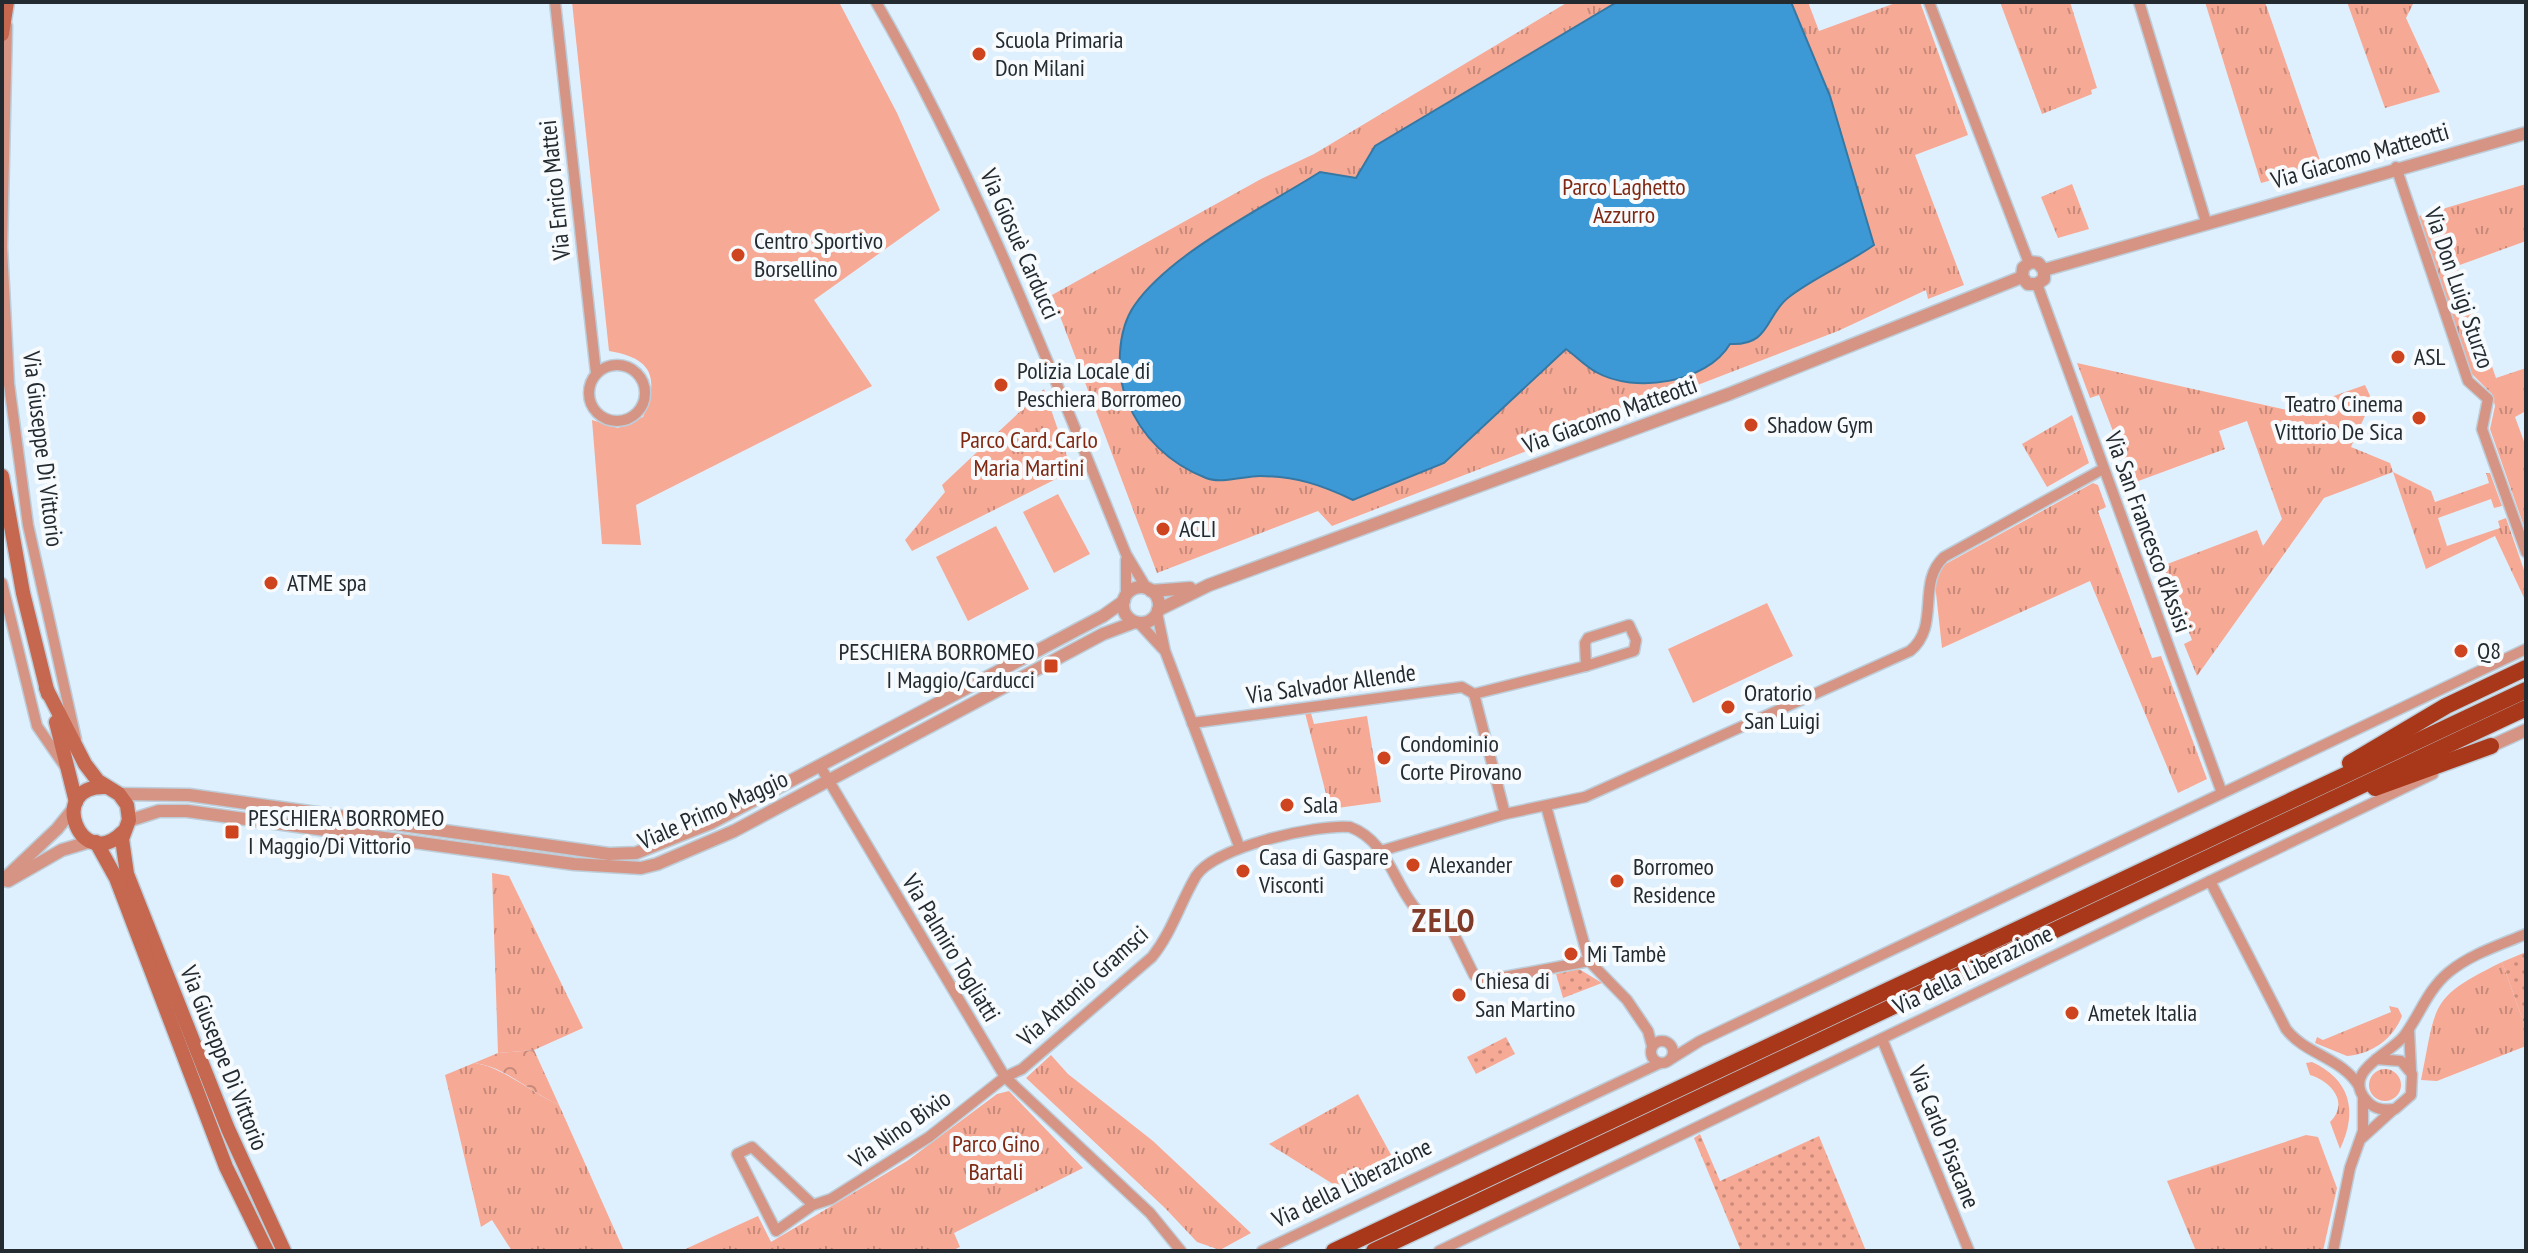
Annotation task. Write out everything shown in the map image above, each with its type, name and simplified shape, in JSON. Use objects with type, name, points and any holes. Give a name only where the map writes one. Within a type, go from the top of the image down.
[{"type":"highway","points":[[2313,788],[2389,737],[2526,668]]},
{"type":"highway","points":[[1334,1251],[2526,690]]},
{"type":"highway","points":[[1374,1251],[2174,871],[2526,708]]},
{"type":"highway","points":[[2174,871],[2255,842],[2395,780],[2491,746]]},
{"type":"main road","name":"Via Giuseppe Di Vittorio","points":[[2,34],[7,2]]},
{"type":"main road","name":"Via Giuseppe Di Vittorio","points":[[2,476],[23,593],[70,772],[77,829],[94,842],[116,878],[236,1191],[267,1251]]},
{"type":"main road","name":"Via Giuseppe Di Vittorio","points":[[46,688],[78,753],[128,808],[124,863],[246,1172],[284,1251]]},
{"type":"main road","points":[[75,805],[88,790],[112,790]]},
{"type":"main road","points":[[94,842],[112,841],[126,827]]},
{"type":"street","name":"Via Giuseppe Di Vittorio","points":[[7,2],[8,129],[2,247],[9,384],[28,525],[71,703],[78,753]]},
{"type":"street","name":"Via Enrico Mattei","points":[[555,2],[596,373]]},
{"type":"street","name":"Via Giosuè Carducci","points":[[876,2],[934,106],[972,188],[1126,554],[1158,599],[1157,612],[1165,651],[1239,846]]},
{"type":"street","points":[[1929,2],[2029,263],[2022,277],[2028,284],[2037,284],[2044,278],[2044,270],[2037,262],[2029,263]]},
{"type":"street","points":[[2139,2],[2206,222]]},
{"type":"street","name":"Via Giacomo Matteotti","points":[[2044,270],[2396,167],[2526,133]]},
{"type":"street","name":"Via Don Luigi Sturzo","points":[[2396,167],[2468,381],[2488,399],[2482,429],[2526,552]]},
{"type":"street","name":"Via Giacomo Matteotti","points":[[1157,612],[1209,585],[1729,394],[2022,277]]},
{"type":"street","name":"Via San Francesco d'Assisi","points":[[2037,284],[2222,793]]},
{"type":"street","points":[[621,364],[637,372],[642,379],[645,397],[637,413],[620,421],[601,416],[589,401],[590,381],[596,373],[603,367],[621,364]]},
{"type":"street","points":[[1384,850],[1505,814],[1585,797],[1910,651],[1926,633],[1931,580],[1944,557],[2103,469]]},
{"type":"street","name":"Via Giosuè Carducci","points":[[1126,554],[1126,615],[1165,651]]},
{"type":"street","name":"Via Giuseppe Di Vittorio","points":[[2,583],[37,726],[52,752],[70,772]]},
{"type":"street","name":"Via Giacomo Matteotti","points":[[1149,590],[1209,585]]},
{"type":"street","points":[[1125,598],[1136,588],[1149,590]]},
{"type":"street","name":"Viale Primo Maggio","points":[[112,790],[189,795],[624,854],[675,839],[820,766],[1103,616],[1125,598]]},
{"type":"street","points":[[1137,623],[1149,621],[1157,612]]},
{"type":"street","name":"Viale Primo Maggio","points":[[126,827],[159,811],[187,811],[574,864],[641,868],[734,831],[1103,634],[1137,623]]},
{"type":"street","name":"Via Salvador Allende","points":[[1192,723],[1462,687],[1474,694],[1586,666],[1634,651],[1636,640],[1629,625],[1588,638],[1585,643],[1586,666]]},
{"type":"street","name":"Via della Liberazione","points":[[1262,1251],[2526,649]]},
{"type":"street","points":[[1474,694],[1505,814]]},
{"type":"street","name":"Via della Liberazione","points":[[1439,1251],[2526,730]]},
{"type":"street","name":"Via Palmiro Togliatti","points":[[820,766],[1005,1077],[1189,1251]]},
{"type":"street","points":[[2,883],[57,829],[75,805]]},
{"type":"street","points":[[1546,806],[1589,961],[1627,1000],[1666,1061],[1673,1052],[1658,1046]]},
{"type":"street","name":"Via Antonio Gramsci","points":[[1005,1077],[1022,1069],[1152,957],[1168,936],[1202,868],[1239,846],[1340,826],[1360,830],[1384,850],[1413,907],[1426,920],[1450,926],[1474,975],[1483,981],[1589,961]]},
{"type":"street","points":[[2,883],[62,850],[94,842]]},
{"type":"street","points":[[2210,881],[2281,1022],[2299,1044],[2338,1063],[2377,1108],[2395,1109]]},
{"type":"street","points":[[2333,1251],[2364,1121],[2362,1073],[2399,1042],[2423,1000],[2445,975],[2476,954],[2526,934]]},
{"type":"street","points":[[2359,1143],[2373,1126],[2411,1095],[2412,1074],[2407,1052],[2409,1028]]},
{"type":"street","name":"Via Carlo Pisacane","points":[[1882,1039],[1969,1251]]},
{"type":"street","name":"Via della Liberazione","points":[[1635,1073],[1658,1046],[1681,1046],[1700,1041]]},
{"type":"street","points":[[2338,1063],[2401,1061],[2412,1074]]},
{"type":"street","name":"Via Nino Bixio","points":[[813,1205],[752,1147],[737,1154],[776,1231],[813,1205],[831,1199],[929,1137],[1005,1077]]},
{"type":"street","name":"Via Palmiro Togliatti","points":[[1171,1235],[1181,1251]]},
{"type":"green space","name":"Centro Sportivo Borsellino","points":[[572,2],[839,2],[897,113],[940,210],[814,300],[872,386],[636,505],[641,545],[602,544],[592,420],[618,428],[643,417],[651,380],[643,364],[624,354],[609,351]]},
{"type":"green space","name":"Parco Laghetto Azzurro","points":[[1568,2],[1808,2],[1819,31],[1898,2],[1920,2],[1968,135],[1915,155],[1964,285],[1928,299],[1926,290],[1838,331],[1332,526],[1318,511],[1157,573],[1052,295],[1261,179],[1314,154]]},
{"type":"green space","points":[[2000,2],[2070,2],[2097,88],[2091,90],[2092,94],[2042,114]]},
{"type":"green space","points":[[2205,2],[2265,2],[2322,166],[2261,183]]},
{"type":"green space","points":[[2347,2],[2414,2],[2406,18],[2440,92],[2385,108]]},
{"type":"green space","points":[[2072,184],[2089,229],[2058,238],[2041,197]]},
{"type":"green space","points":[[2526,184],[2526,241],[2457,266],[2496,378],[2526,368],[2526,411],[2515,417],[2526,447],[2526,532],[2490,429],[2495,406],[2492,394],[2471,373],[2419,216]]},
{"type":"green space","points":[[2077,363],[2291,411],[2365,385],[2372,400],[2351,447],[2390,463],[2393,472],[2324,498],[2197,676],[2184,644],[2192,640],[2162,566],[2257,530],[2263,546],[2282,519],[2247,421],[2219,431],[2225,449],[2133,483],[2099,395],[2090,398]]},
{"type":"green space","name":"Parco Card. Carlo Maria Martini","points":[[1044,389],[1072,471],[912,551],[905,540],[945,492],[942,485]]},
{"type":"green space","points":[[2072,415],[2089,463],[2047,487],[2022,444]]},
{"type":"green space","points":[[2393,472],[2431,491],[2435,502],[2489,483],[2486,473],[2490,473],[2502,506],[2494,508],[2491,499],[2438,518],[2447,546],[2500,528],[2498,521],[2506,518],[2526,576],[2526,602],[2495,536],[2426,569]]},
{"type":"green space","points":[[2093,483],[2098,485],[2106,507],[2098,511],[2152,658],[2161,656],[2207,779],[2178,793],[2090,581],[1942,648],[1935,584],[1942,566]]},
{"type":"green space","points":[[1058,494],[1090,554],[1054,573],[1023,512]]},
{"type":"green space","points":[[996,526],[1029,589],[968,621],[936,557]]},
{"type":"green space","points":[[1767,603],[1793,656],[1693,703],[1668,649]]},
{"type":"green space","points":[[1305,713],[1311,713],[1314,724],[1367,716],[1381,802],[1330,809]]},
{"type":"green space","points":[[492,873],[509,876],[583,1028],[534,1050],[498,1053]]},
{"type":"green space","points":[[2526,952],[2526,1029],[2502,962]]},
{"type":"green space","points":[[2502,962],[2526,1029],[2526,1046],[2437,1081],[2421,1080],[2434,1018],[2440,1005],[2461,985]]},
{"type":"green space","points":[[1579,969],[1602,983],[1563,998],[1556,974]]},
{"type":"green space","points":[[2389,1006],[2398,1008],[2402,1016],[2393,1032],[2373,1049],[2347,1056],[2315,1043],[2317,1037],[2323,1040],[2391,1012]]},
{"type":"green space","points":[[1506,1037],[1515,1054],[1476,1074],[1467,1057]]},
{"type":"green space","points":[[534,1050],[559,1105],[507,1074],[474,1063],[498,1053]]},
{"type":"green space","points":[[1051,1055],[1068,1074],[1153,1141],[1251,1233],[1220,1250],[1197,1242],[1026,1078]]},
{"type":"green space","points":[[2312,1062],[2335,1077],[2347,1097],[2349,1121],[2340,1149],[2330,1122],[2336,1115],[2338,1100],[2331,1087],[2310,1075],[2306,1063]]},
{"type":"green space","points":[[474,1063],[506,1074],[559,1105],[624,1251],[512,1251],[492,1220],[481,1227],[445,1075]]},
{"type":"green space","points":[[2385,1069],[2396,1074],[2401,1085],[2396,1096],[2385,1101],[2374,1096],[2369,1085],[2374,1074]]},
{"type":"green space","name":"Parco Gino Bartali","points":[[1009,1091],[1083,1168],[954,1233],[960,1247],[951,1251],[681,1251],[758,1216],[771,1242],[907,1161],[997,1094]]},
{"type":"green space","points":[[1358,1094],[1396,1164],[1341,1189],[1269,1144]]},
{"type":"green space","points":[[1700,1134],[1720,1181],[1819,1136],[1866,1251],[1741,1251],[1694,1138]]},
{"type":"green space","points":[[2306,1135],[2318,1137],[2337,1188],[2323,1251],[2196,1251],[2167,1181]]},
{"type":"water","name":"Parco Laghetto Azzurro","points":[[1617,2],[1791,2],[1830,96],[1874,245],[1789,297],[1753,340],[1730,344],[1705,368],[1688,376],[1649,383],[1612,379],[1592,370],[1566,349],[1444,463],[1353,500],[1319,486],[1285,478],[1260,476],[1212,480],[1180,465],[1158,448],[1133,413],[1123,390],[1120,365],[1121,340],[1128,316],[1150,286],[1194,250],[1320,172],[1356,178],[1375,146]]},
{"type":"place","name":"Scuola Primaria Don Milani","points":[[979,54]]},
{"type":"place","name":"Centro Sportivo Borsellino","points":[[738,255]]},
{"type":"place","name":"ASL","points":[[2398,357]]},
{"type":"place","name":"Polizia Locale di Peschiera Borromeo","points":[[1001,385]]},
{"type":"place","name":"Teatro Cinema Vittorio De Sica","points":[[2419,418]]},
{"type":"place","name":"Shadow Gym","points":[[1751,425]]},
{"type":"place","name":"ACLI","points":[[1163,529]]},
{"type":"place","name":"ATME spa","points":[[271,583]]},
{"type":"place","name":"Q8","points":[[2461,651]]},
{"type":"place","name":"PESCHIERA BORROMEO I Maggio/Carducci","points":[[1051,666]]},
{"type":"place","name":"Oratorio San Luigi","points":[[1728,707]]},
{"type":"place","name":"Condominio Corte Pirovano","points":[[1384,758]]},
{"type":"place","name":"Sala","points":[[1287,805]]},
{"type":"place","name":"PESCHIERA BORROMEO I Maggio/Di Vittorio","points":[[232,832]]},
{"type":"place","name":"Alexander","points":[[1413,865]]},
{"type":"place","name":"Casa di Gaspare Visconti","points":[[1243,871]]},
{"type":"place","name":"Borromeo Residence","points":[[1617,881]]},
{"type":"place","name":"Mi Tambè","points":[[1571,954]]},
{"type":"place","name":"Chiesa di San Martino","points":[[1459,995]]},
{"type":"place","name":"Ametek Italia","points":[[2072,1013]]},
{"type":"district","name":"ZELO","points":[[1444,921]]}]
